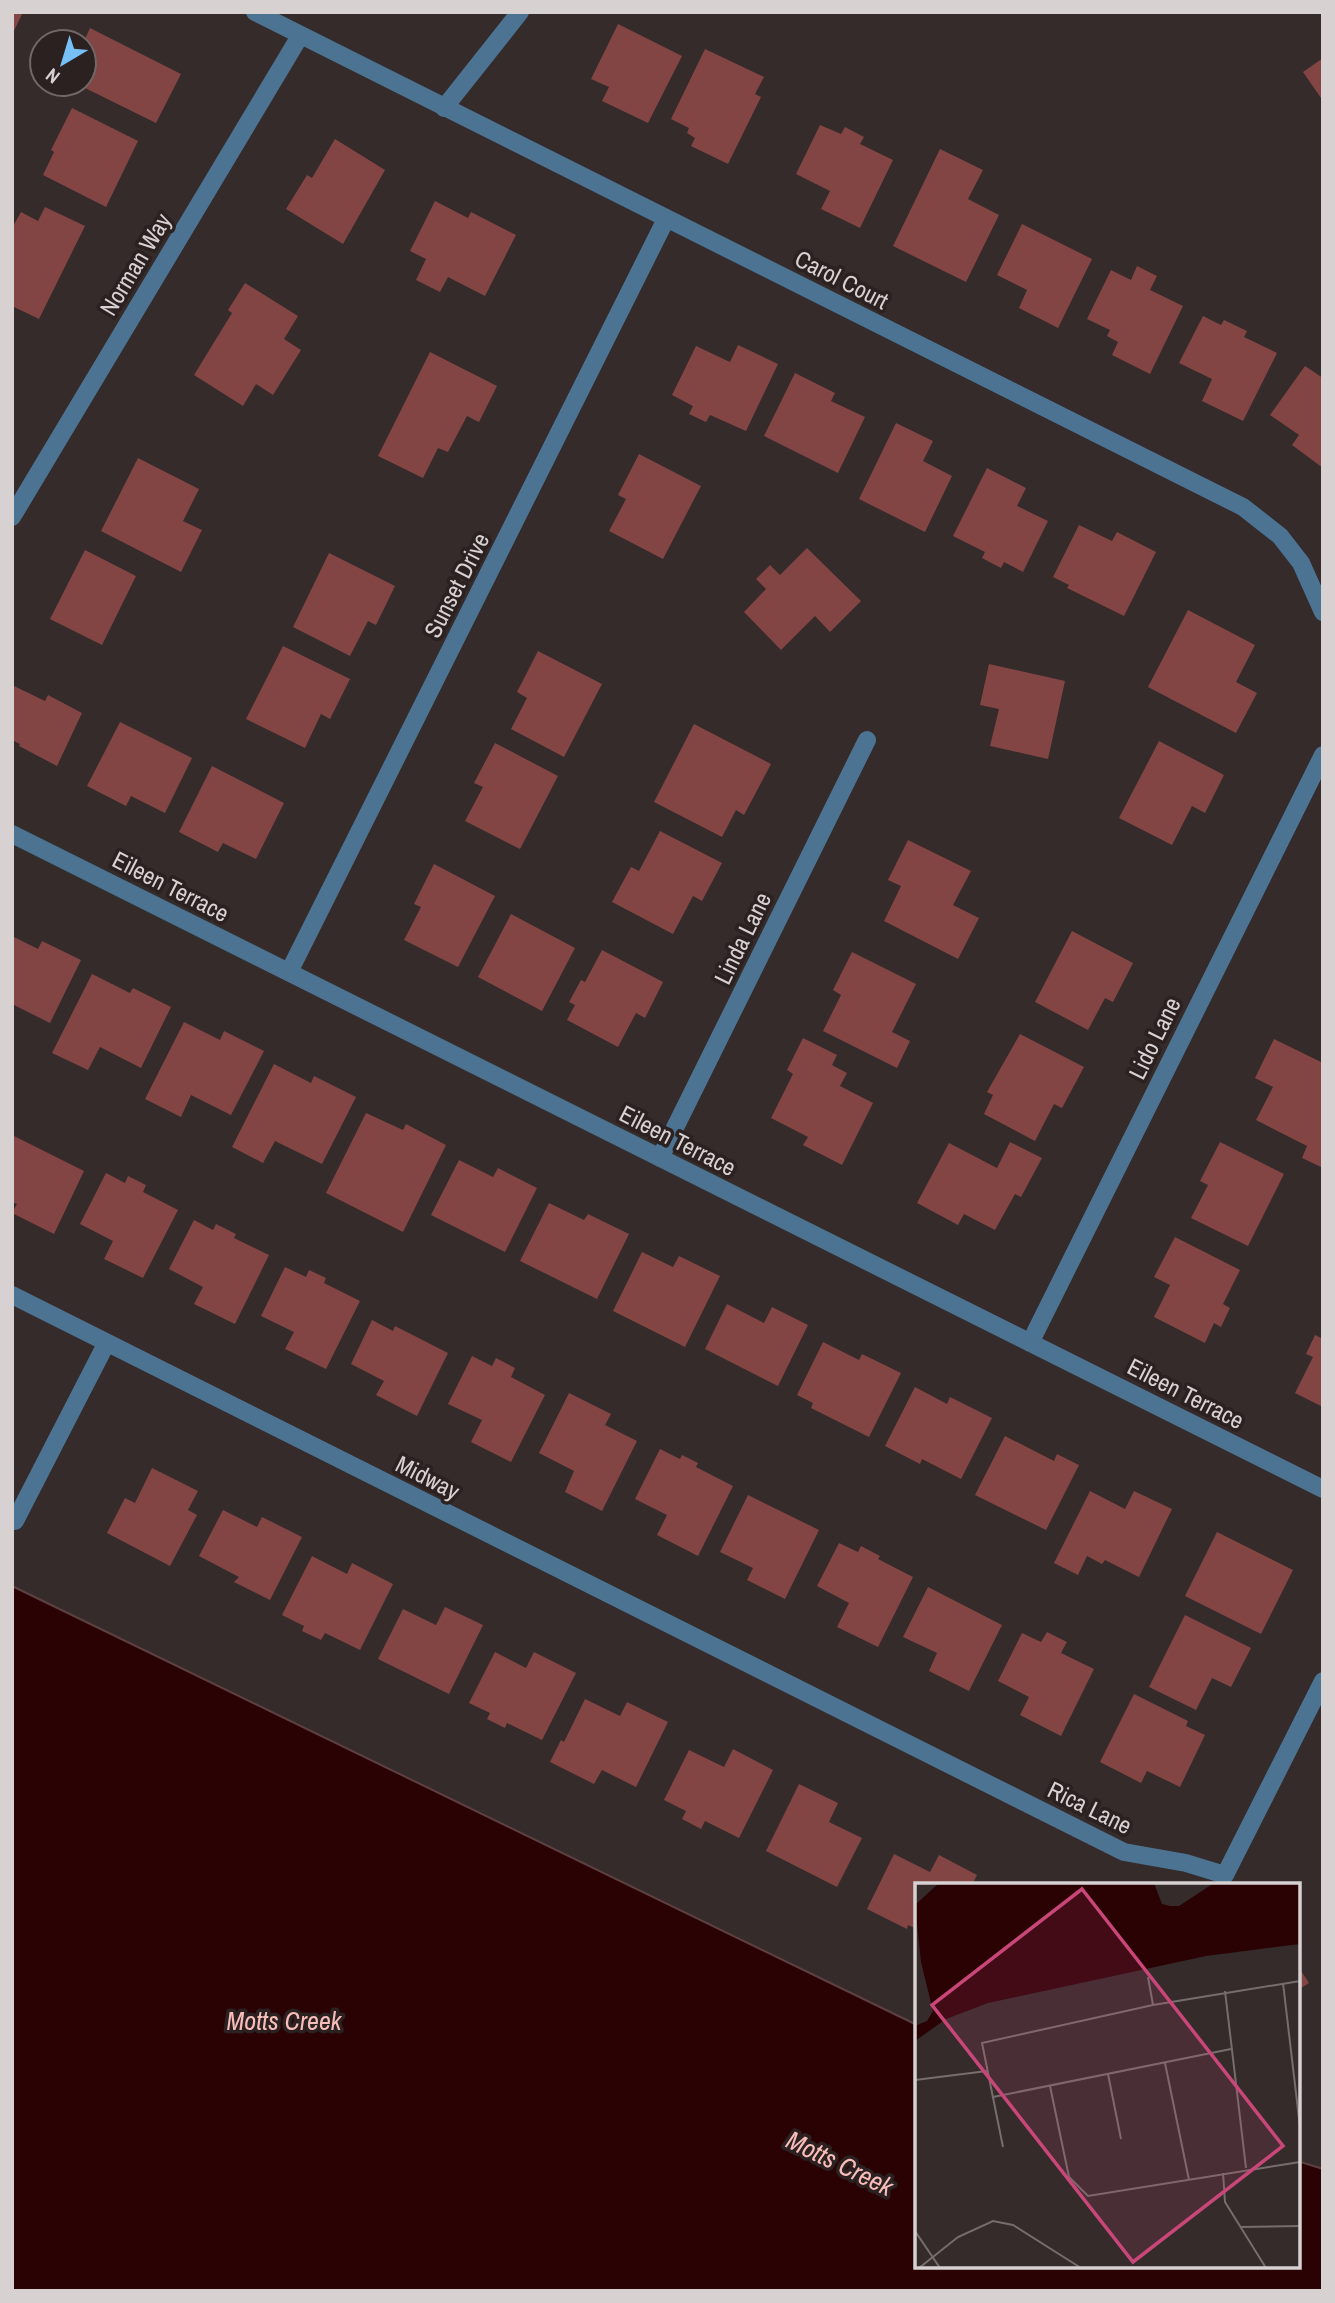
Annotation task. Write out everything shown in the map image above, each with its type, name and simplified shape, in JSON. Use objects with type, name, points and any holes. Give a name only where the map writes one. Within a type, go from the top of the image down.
[{"type":"street","name":"Carol Court","points":[[255,12],[1244,507],[1280,536],[1301,563],[1323,612]]},
{"type":"street","points":[[444,108],[520,12]]},
{"type":"street","name":"Norman Way","points":[[12,517],[300,36]]},
{"type":"street","name":"Sunset Drive","points":[[289,972],[666,219]]},
{"type":"street","name":"Linda Lane","points":[[660,1158],[867,740]]},
{"type":"street","name":"Lido Lane","points":[[1030,1343],[1323,755]]},
{"type":"street","name":"Eileen Terrace","points":[[12,834],[1323,1489]]},
{"type":"street","name":"Midway","points":[[12,1296],[823,1702]]},
{"type":"street","points":[[15,1521],[106,1344]]},
{"type":"street","name":"Rica Lane","points":[[823,1702],[1124,1852],[1186,1863],[1224,1875],[1318,1702],[1323,1681]]},
{"type":"water","name":"Motts Creek","points":[[12,1586],[915,2024],[915,2268],[1300,2268],[1300,2162],[1323,2169],[1323,2291],[12,2291]]},
{"type":"building","points":[[12,12],[23,12],[12,35]]},
{"type":"building","points":[[618,24],[682,56],[648,123],[602,101],[609,87],[591,79]]},
{"type":"building","points":[[98,32],[181,74],[156,123],[98,94]]},
{"type":"building","points":[[705,49],[764,77],[755,94],[761,97],[728,164],[691,146],[695,138],[687,133],[689,128],[671,119]]},
{"type":"building","points":[[1323,58],[1323,97],[1321,98],[1303,72]]},
{"type":"building","points":[[72,108],[138,141],[106,207],[43,175],[54,152],[51,150]]},
{"type":"building","points":[[820,125],[841,134],[845,127],[864,137],[860,144],[893,160],[860,228],[821,209],[830,191],[796,174]]},
{"type":"building","points":[[335,139],[385,170],[343,244],[286,209],[307,175],[312,178]]},
{"type":"building","points":[[940,149],[983,170],[968,199],[999,215],[966,282],[893,246]]},
{"type":"building","points":[[435,201],[468,218],[471,212],[516,235],[485,296],[448,277],[440,292],[416,280],[426,259],[410,251]]},
{"type":"building","points":[[45,207],[85,226],[39,319],[12,306],[12,228],[21,212],[38,221]]},
{"type":"building","points":[[1022,224],[1092,259],[1058,328],[1019,308],[1027,290],[997,275]]},
{"type":"building","points":[[1137,266],[1157,276],[1150,290],[1183,306],[1150,374],[1112,355],[1118,342],[1107,336],[1110,330],[1087,319],[1111,270],[1131,280]]},
{"type":"building","points":[[245,283],[298,316],[284,339],[301,350],[273,395],[256,384],[243,406],[194,375],[232,313],[228,310]]},
{"type":"building","points":[[1203,316],[1221,325],[1224,320],[1247,331],[1244,337],[1277,353],[1243,421],[1202,401],[1212,379],[1179,363]]},
{"type":"building","points":[[738,345],[778,364],[746,431],[710,415],[706,422],[689,414],[693,406],[672,395],[696,346],[730,362]]},
{"type":"building","points":[[430,352],[497,386],[479,422],[467,416],[448,452],[438,448],[423,478],[378,456]]},
{"type":"building","points":[[1305,366],[1323,378],[1323,468],[1292,445],[1299,435],[1270,415]]},
{"type":"building","points":[[795,373],[835,393],[831,401],[865,417],[838,473],[764,436]]},
{"type":"building","points":[[896,423],[933,441],[923,461],[952,476],[925,532],[859,499]]},
{"type":"building","points":[[639,454],[701,486],[663,559],[609,531],[626,499],[618,495]]},
{"type":"building","points":[[138,458],[199,489],[183,521],[202,530],[181,572],[101,531]]},
{"type":"building","points":[[987,468],[1026,488],[1017,506],[1048,521],[1023,572],[1004,562],[1001,568],[982,558],[985,552],[953,536]]},
{"type":"building","points":[[1079,525],[1112,541],[1117,532],[1156,552],[1124,616],[1067,588],[1069,585],[1053,577]]},
{"type":"building","points":[[807,548],[861,601],[830,632],[815,616],[781,650],[744,612],[766,589],[756,579],[770,565],[780,575]]},
{"type":"building","points":[[85,550],[136,576],[102,645],[50,619]]},
{"type":"building","points":[[329,553],[395,586],[376,625],[368,621],[350,656],[293,627]]},
{"type":"building","points":[[1188,610],[1255,645],[1236,682],[1257,693],[1236,733],[1148,687]]},
{"type":"building","points":[[283,646],[350,679],[330,719],[321,714],[305,748],[246,719]]},
{"type":"building","points":[[538,651],[602,684],[564,757],[511,729],[527,698],[517,692]]},
{"type":"building","points":[[989,664],[1065,681],[1048,759],[990,746],[999,709],[980,705]]},
{"type":"building","points":[[12,685],[45,701],[48,695],[82,713],[57,766],[12,740]]},
{"type":"building","points":[[120,722],[192,758],[165,813],[131,796],[126,806],[87,786]]},
{"type":"building","points":[[694,724],[771,764],[744,815],[736,810],[722,837],[654,802]]},
{"type":"building","points":[[1159,741],[1224,775],[1205,813],[1192,806],[1172,845],[1119,818]]},
{"type":"building","points":[[495,743],[558,776],[520,849],[465,821],[483,787],[474,783]]},
{"type":"building","points":[[212,766],[284,803],[256,859],[223,843],[218,852],[179,832]]},
{"type":"building","points":[[660,831],[722,863],[702,901],[693,896],[673,934],[612,902],[631,867],[639,871]]},
{"type":"building","points":[[908,840],[971,871],[953,905],[979,918],[958,959],[884,921],[901,886],[888,880]]},
{"type":"building","points":[[434,864],[495,896],[458,967],[404,940],[421,907],[414,904]]},
{"type":"building","points":[[511,914],[575,948],[542,1011],[478,977]]},
{"type":"building","points":[[1072,931],[1133,963],[1113,1002],[1105,998],[1088,1030],[1035,1002]]},
{"type":"building","points":[[12,936],[38,949],[42,941],[81,960],[50,1023],[12,1004]]},
{"type":"building","points":[[602,950],[663,982],[645,1018],[636,1013],[618,1047],[567,1020],[575,1005],[569,1002],[581,980],[585,982]]},
{"type":"building","points":[[852,952],[916,984],[892,1032],[910,1041],[897,1068],[823,1031],[841,995],[833,990]]},
{"type":"building","points":[[92,974],[130,993],[133,988],[171,1007],[141,1068],[100,1047],[88,1070],[52,1053]]},
{"type":"building","points":[[184,1022],[220,1040],[224,1031],[264,1051],[231,1115],[191,1095],[181,1117],[145,1099]]},
{"type":"building","points":[[1020,1034],[1084,1067],[1062,1108],[1054,1104],[1035,1141],[984,1114],[993,1095],[987,1092]]},
{"type":"building","points":[[803,1038],[837,1055],[832,1065],[847,1073],[840,1086],[873,1103],[842,1165],[803,1145],[808,1137],[771,1118],[793,1074],[787,1070]]},
{"type":"building","points":[[1274,1039],[1323,1063],[1323,1168],[1302,1158],[1307,1146],[1256,1120],[1273,1087],[1255,1078]]},
{"type":"building","points":[[274,1064],[311,1083],[314,1076],[356,1097],[322,1164],[275,1141],[263,1163],[232,1147]]},
{"type":"building","points":[[366,1113],[403,1130],[406,1124],[446,1145],[403,1232],[326,1193]]},
{"type":"building","points":[[12,1135],[84,1171],[54,1234],[12,1213],[17,1204],[12,1202]]},
{"type":"building","points":[[1010,1142],[1042,1158],[1021,1197],[1015,1194],[995,1230],[964,1214],[958,1225],[917,1203],[949,1143],[997,1168]]},
{"type":"building","points":[[1220,1142],[1284,1174],[1248,1246],[1191,1218],[1208,1185],[1200,1181]]},
{"type":"building","points":[[459,1160],[493,1177],[498,1168],[537,1188],[505,1252],[431,1215]]},
{"type":"building","points":[[106,1173],[125,1183],[128,1176],[146,1185],[143,1192],[178,1210],[143,1278],[104,1259],[113,1241],[80,1224]]},
{"type":"building","points":[[549,1203],[584,1220],[588,1214],[629,1234],[597,1299],[520,1261]]},
{"type":"building","points":[[194,1220],[213,1230],[216,1224],[236,1234],[234,1238],[269,1255],[235,1324],[194,1304],[203,1287],[169,1269]]},
{"type":"building","points":[[1175,1237],[1240,1270],[1223,1304],[1230,1308],[1221,1327],[1214,1323],[1205,1343],[1154,1317],[1170,1285],[1154,1277]]},
{"type":"building","points":[[642,1252],[673,1267],[679,1256],[720,1276],[685,1347],[613,1311]]},
{"type":"building","points":[[285,1267],[306,1277],[309,1270],[326,1278],[324,1283],[360,1301],[326,1369],[285,1349],[294,1332],[261,1316]]},
{"type":"building","points":[[727,1304],[764,1323],[772,1307],[808,1325],[778,1386],[705,1349]]},
{"type":"building","points":[[372,1320],[393,1331],[395,1326],[448,1353],[417,1416],[376,1395],[384,1381],[351,1364]]},
{"type":"building","points":[[1315,1335],[1323,1339],[1323,1407],[1295,1393],[1313,1357],[1306,1354]]},
{"type":"building","points":[[823,1342],[859,1360],[862,1354],[901,1373],[869,1437],[811,1408],[813,1403],[797,1395]]},
{"type":"building","points":[[472,1356],[492,1366],[496,1358],[515,1368],[511,1377],[545,1395],[511,1462],[471,1442],[482,1420],[448,1404]]},
{"type":"building","points":[[915,1387],[947,1404],[950,1397],[992,1418],[961,1479],[922,1459],[920,1464],[885,1446]]},
{"type":"building","points":[[569,1393],[611,1414],[605,1425],[637,1441],[602,1511],[565,1492],[574,1471],[539,1453]]},
{"type":"building","points":[[1005,1436],[1054,1461],[1057,1454],[1079,1465],[1046,1530],[975,1495]]},
{"type":"building","points":[[660,1449],[680,1459],[682,1455],[698,1463],[696,1467],[733,1486],[698,1556],[657,1535],[667,1515],[635,1499]]},
{"type":"building","points":[[152,1468],[198,1491],[188,1510],[197,1515],[170,1566],[107,1533],[125,1498],[135,1503]]},
{"type":"building","points":[[1090,1491],[1125,1509],[1134,1491],[1172,1509],[1139,1577],[1105,1560],[1102,1564],[1087,1556],[1078,1575],[1054,1563]]},
{"type":"building","points":[[748,1495],[819,1530],[785,1599],[747,1580],[753,1568],[720,1552]]},
{"type":"building","points":[[223,1510],[257,1527],[262,1517],[302,1537],[270,1600],[234,1582],[239,1577],[199,1556]]},
{"type":"building","points":[[1217,1532],[1293,1570],[1261,1634],[1185,1596]]},
{"type":"building","points":[[839,1543],[858,1552],[861,1546],[880,1556],[878,1559],[913,1577],[878,1647],[837,1627],[849,1603],[817,1586]]},
{"type":"building","points":[[312,1556],[347,1574],[352,1563],[393,1584],[360,1650],[325,1633],[321,1640],[302,1631],[304,1626],[282,1615]]},
{"type":"building","points":[[928,1587],[1002,1625],[969,1691],[929,1671],[937,1653],[903,1637]]},
{"type":"building","points":[[445,1607],[483,1625],[449,1694],[378,1659],[403,1609],[436,1625]]},
{"type":"building","points":[[1185,1615],[1251,1648],[1231,1687],[1212,1678],[1196,1710],[1149,1687]]},
{"type":"building","points":[[1047,1632],[1067,1642],[1061,1653],[1094,1669],[1061,1736],[1020,1715],[1029,1697],[998,1681],[1022,1633],[1041,1642]]},
{"type":"building","points":[[495,1652],[526,1668],[534,1652],[576,1673],[542,1740],[507,1723],[505,1728],[487,1719],[490,1713],[469,1703]]},
{"type":"building","points":[[1134,1694],[1188,1721],[1186,1726],[1205,1735],[1180,1787],[1147,1771],[1141,1783],[1100,1762]]},
{"type":"building","points":[[585,1699],[620,1716],[627,1702],[668,1722],[636,1787],[602,1770],[594,1784],[550,1762],[561,1740],[564,1742]]},
{"type":"building","points":[[733,1749],[773,1770],[739,1838],[705,1821],[701,1829],[682,1819],[686,1811],[664,1800],[689,1750],[724,1767]]},
{"type":"building","points":[[799,1784],[838,1803],[829,1822],[862,1838],[837,1887],[766,1851]]},
{"type":"building","points":[[894,1854],[930,1872],[939,1855],[977,1875],[973,1883],[915,1883],[915,1928],[908,1925],[907,1929],[867,1909]]},
{"type":"building","points":[[1300,1969],[1309,1983],[1300,1989]]}]
